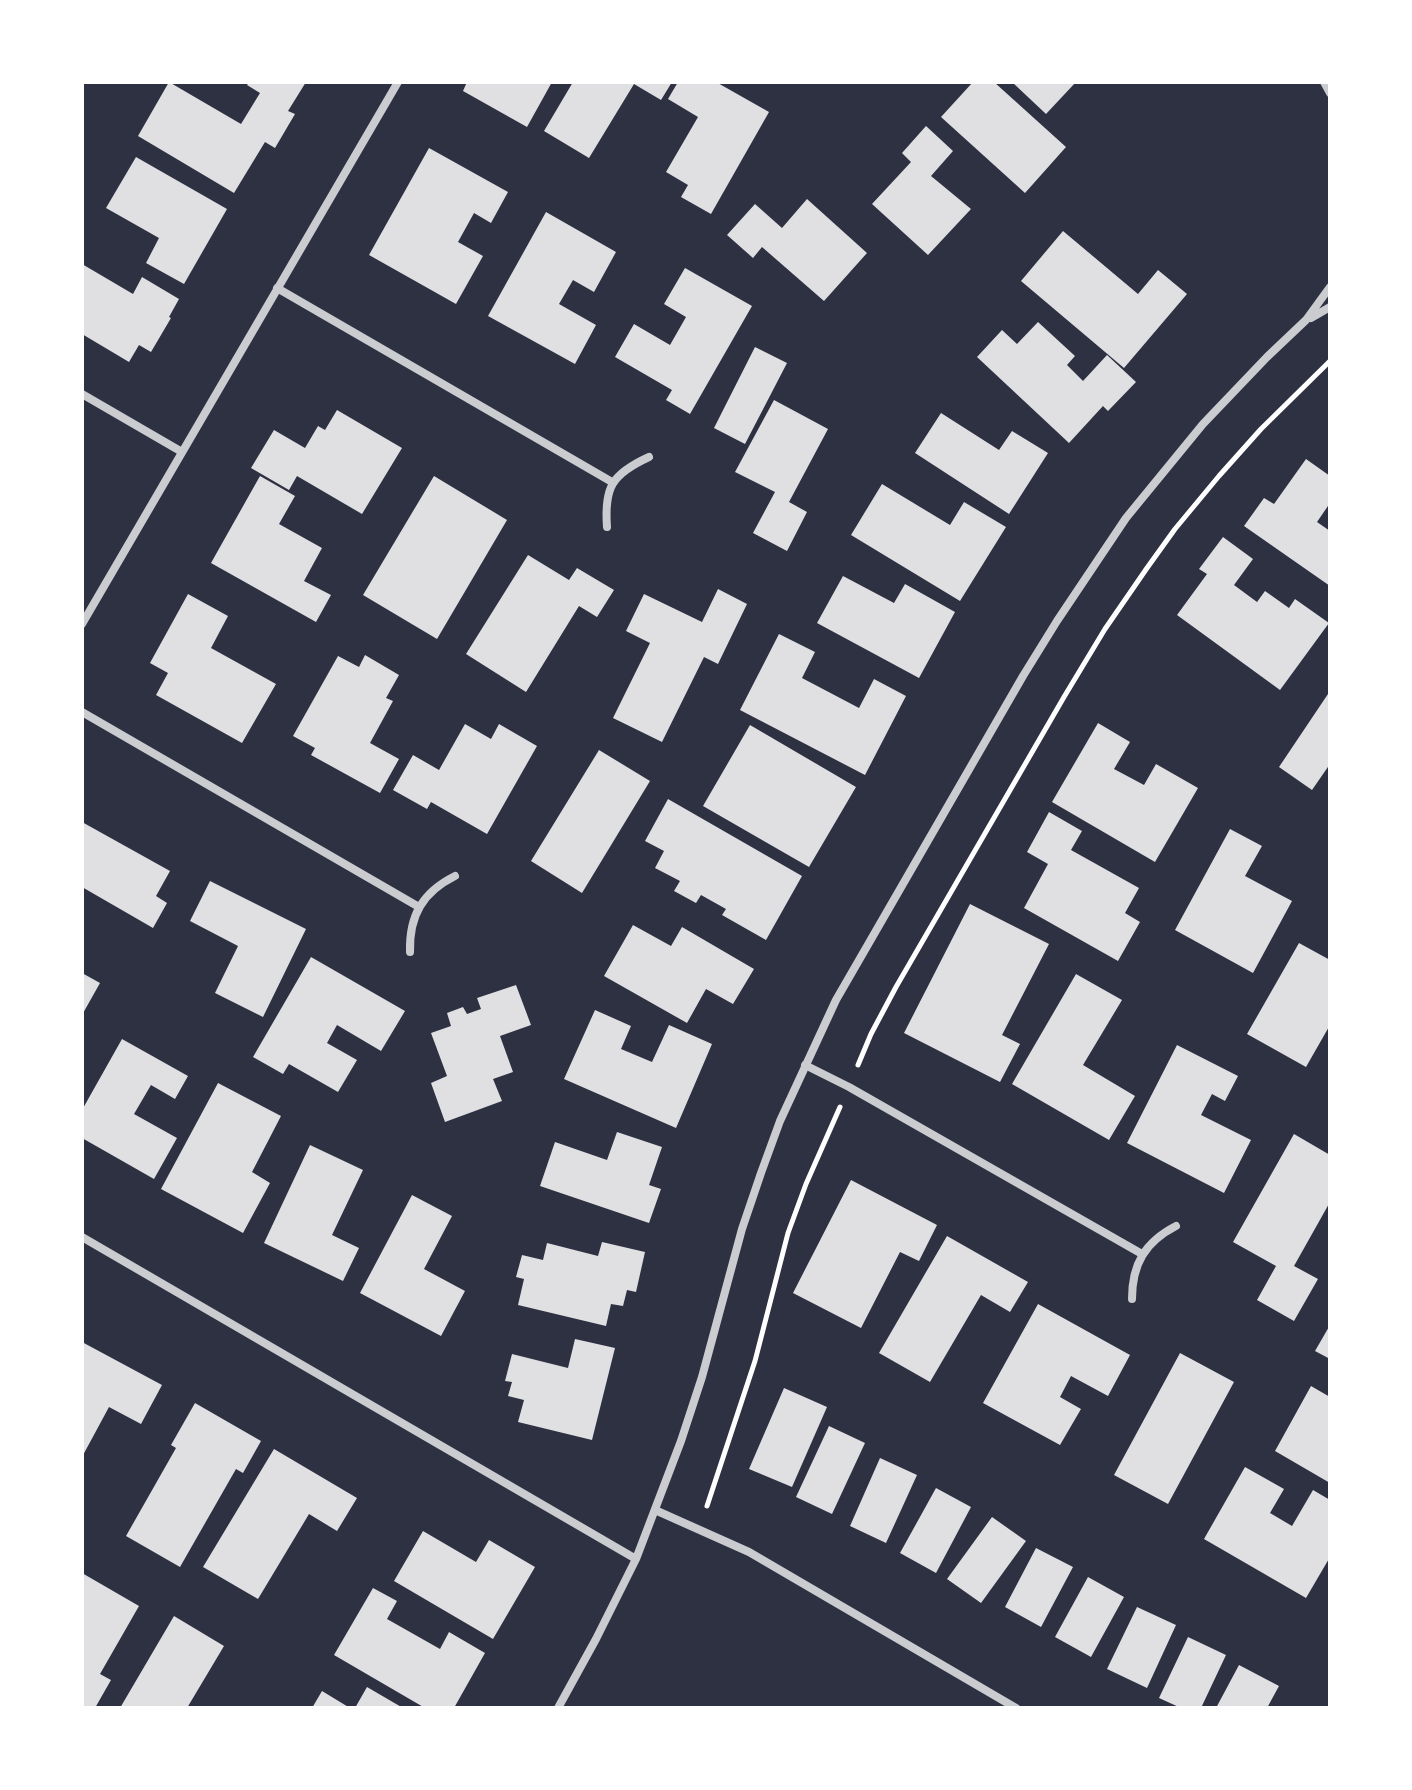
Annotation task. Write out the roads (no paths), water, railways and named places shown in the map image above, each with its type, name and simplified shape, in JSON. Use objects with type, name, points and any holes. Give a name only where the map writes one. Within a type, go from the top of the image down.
[{"type":"street","points":[[82,624],[398,82]]},
{"type":"street","points":[[1327,83],[1330,93]]},
{"type":"street","points":[[558,1708],[636,1559],[681,1441],[702,1377],[742,1229],[780,1121],[836,1000],[1023,676],[1126,518],[1203,424],[1306,320],[1330,287]]},
{"type":"street","points":[[277,288],[612,482]]},
{"type":"street","points":[[1306,320],[1330,307]]},
{"type":"street","points":[[82,394],[182,452]]},
{"type":"street","points":[[607,527],[606,504],[612,482],[631,465],[649,457]]},
{"type":"street","points":[[82,712],[419,907]]},
{"type":"street","points":[[410,952],[409,937],[419,907],[439,883],[455,876]]},
{"type":"street","points":[[805,1065],[1142,1254]]},
{"type":"street","points":[[1132,1299],[1132,1283],[1142,1254],[1162,1234],[1176,1226]]},
{"type":"street","points":[[82,1237],[636,1559]]},
{"type":"street","points":[[655,1510],[749,1552],[1016,1708]]}]
